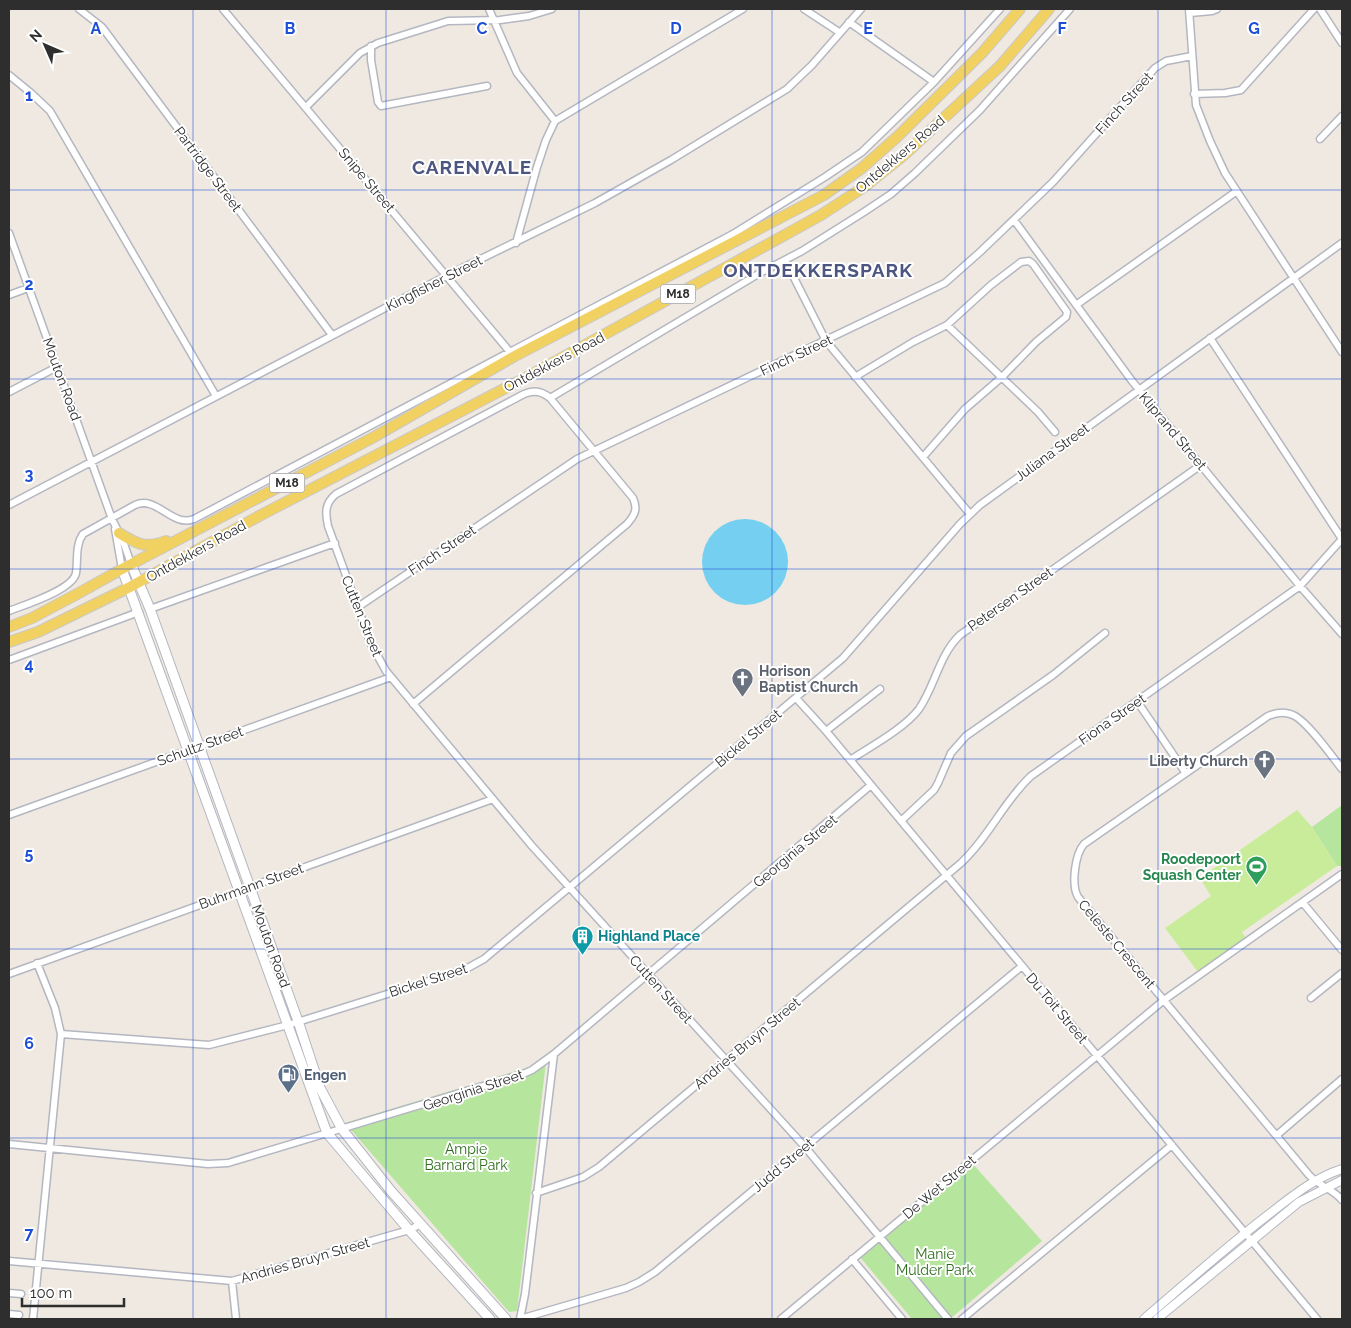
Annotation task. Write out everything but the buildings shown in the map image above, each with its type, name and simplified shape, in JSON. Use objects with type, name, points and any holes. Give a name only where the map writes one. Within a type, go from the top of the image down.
[{"type":"main road","name":"Ontdekkers Road","points":[[9,626],[32,618],[127,566],[374,437],[513,357],[824,195],[862,168],[897,137],[982,53],[1020,9]]},
{"type":"main road","name":"Ontdekkers Road","points":[[9,642],[38,632],[134,584],[261,515],[529,376],[820,215],[864,187],[905,154],[1000,66],[1049,9]]},
{"type":"main road","points":[[115,526],[137,544],[150,546],[200,529]]},
{"type":"main road","name":"Mouton Road","points":[[127,566],[159,670],[327,1133],[409,1230],[490,1319]]},
{"type":"main road","name":"Mouton Road","points":[[134,584],[150,609],[298,1021],[320,1088],[342,1129],[420,1224],[506,1319]]},
{"type":"street","name":"Partridge Street","points":[[80,9],[102,27],[332,335]]},
{"type":"street","name":"Snipe Street","points":[[224,9],[510,352]]},
{"type":"street","points":[[489,9],[517,73],[555,121]]},
{"type":"street","points":[[306,107],[360,53],[371,46],[448,21],[515,18],[552,9]]},
{"type":"street","points":[[804,9],[839,32]]},
{"type":"street","name":"Kingfisher Street","points":[[9,506],[446,276],[595,204],[671,160],[782,93],[812,64],[861,9]]},
{"type":"street","name":"Ontdekkers Road","points":[[9,611],[72,582],[76,572],[81,537],[87,531],[115,526],[138,504],[144,502],[151,504],[180,521],[192,520],[733,234],[786,202],[862,152],[934,82],[1000,9]]},
{"type":"street","name":"Ontdekkers Road","points":[[326,515],[327,505],[336,494],[524,394],[531,391],[539,392],[550,398],[760,273],[802,251],[864,212],[915,173],[980,110],[1070,9]]},
{"type":"street","points":[[1217,9],[1212,11],[1190,11],[1194,94],[1201,120],[1214,152],[1237,191],[1342,352]]},
{"type":"street","points":[[1194,94],[1225,93],[1241,90],[1314,9]]},
{"type":"street","points":[[1320,9],[1342,43]]},
{"type":"street","points":[[516,242],[537,167],[555,121],[739,10]]},
{"type":"street","points":[[849,22],[934,82]]},
{"type":"street","points":[[371,46],[371,60],[378,102],[381,106],[487,86]]},
{"type":"street","name":"Finch Street","points":[[358,607],[571,463],[945,283],[1054,182],[1155,68],[1166,61],[1192,56]]},
{"type":"street","points":[[9,75],[50,111],[216,396]]},
{"type":"street","points":[[1320,139],[1342,116]]},
{"type":"street","points":[[1076,305],[1237,191]]},
{"type":"street","name":"Kliprand Street","points":[[1014,220],[1138,390],[1342,634]]},
{"type":"street","name":"Mouton Road","points":[[9,233],[115,526],[127,566]]},
{"type":"street","name":"Juliana Street","points":[[796,698],[851,650],[970,514],[1008,484],[1342,243]]},
{"type":"street","points":[[785,260],[826,341],[970,514]]},
{"type":"street","points":[[855,376],[913,342],[947,325],[991,285],[1021,262],[1029,261],[1032,264],[1067,312],[1066,317],[1036,342],[1002,377],[965,408],[923,457]]},
{"type":"street","points":[[9,295],[28,288]]},
{"type":"street","points":[[947,325],[1038,412],[1055,432]]},
{"type":"street","points":[[1210,338],[1342,539]]},
{"type":"street","points":[[9,392],[57,367]]},
{"type":"street","points":[[413,704],[634,517],[637,507],[633,498],[550,398]]},
{"type":"street","name":"Petersen Street","points":[[850,760],[895,730],[918,710],[950,646],[960,635],[1201,465]]},
{"type":"street","name":"Cutten Street","points":[[326,515],[371,644],[386,671],[569,887],[805,1147],[948,1319]]},
{"type":"street","name":"Fiona Street","points":[[947,876],[981,842],[1015,792],[1027,780],[1048,763],[1300,586],[1342,539]]},
{"type":"street","points":[[150,609],[335,543]]},
{"type":"street","points":[[9,660],[140,612]]},
{"type":"street","points":[[901,821],[934,790],[951,753],[966,736],[1053,675],[1105,633]]},
{"type":"street","name":"Schultz Street","points":[[9,815],[391,677]]},
{"type":"street","points":[[826,731],[880,689]]},
{"type":"street","name":"Du Toit Street","points":[[796,698],[826,731],[1317,1319]]},
{"type":"street","name":"Bickel Street","points":[[61,1034],[209,1045],[288,1024],[470,967],[484,959],[796,698]]},
{"type":"street","points":[[1137,702],[1186,772]]},
{"type":"street","name":"Celeste Crescent","points":[[1342,769],[1298,718],[1278,713],[1268,716],[1084,844],[1079,853],[1074,883],[1078,897],[1315,1181],[1334,1191],[1342,1200]]},
{"type":"street","name":"Georginia Street","points":[[9,1144],[217,1164],[228,1163],[523,1074],[532,1070],[554,1054],[871,785]]},
{"type":"street","name":"Buhrmann Street","points":[[9,974],[493,799]]},
{"type":"street","name":"De Wet Street","points":[[780,1319],[1164,1000],[1342,874]]},
{"type":"street","name":"Andries Bruyn Street","points":[[536,1193],[565,1184],[592,1172],[947,876]]},
{"type":"street","points":[[1303,903],[1342,950]]},
{"type":"street","points":[[34,1319],[61,1034],[55,1008],[37,964]]},
{"type":"street","name":"Judd Street","points":[[520,1319],[615,1291],[638,1282],[662,1266],[1022,966]]},
{"type":"street","points":[[1311,998],[1342,973]]},
{"type":"street","points":[[520,1319],[525,1294],[554,1054]]},
{"type":"street","points":[[1277,1134],[1342,1079]]},
{"type":"street","points":[[962,1319],[1172,1145]]},
{"type":"street","points":[[1144,1319],[1245,1234],[1315,1181],[1342,1169]]},
{"type":"street","points":[[1157,1319],[1299,1202],[1342,1180]]},
{"type":"street","name":"Andries Bruyn Street","points":[[9,1261],[232,1281],[409,1230],[420,1224]]},
{"type":"street","points":[[852,1259],[902,1319]]},
{"type":"street","points":[[232,1281],[236,1319]]},
{"type":"street","points":[[1182,1287],[1188,1294]]},
{"type":"street","points":[[9,1293],[21,1294]]},
{"type":"street","points":[[9,1314],[19,1315]]},
{"type":"green space","points":[[1342,805],[1342,866],[1337,866],[1312,827]]},
{"type":"green space","name":"Roodepoort Squash Center","points":[[1297,810],[1312,827],[1337,866],[1242,932],[1246,938],[1198,972],[1165,928],[1211,896],[1200,878]]},
{"type":"green space","name":"Ampie Barnard Park","points":[[546,1062],[517,1311],[509,1312],[345,1123]]},
{"type":"green space","name":"Manie Mulder Park","points":[[971,1162],[1042,1241],[950,1319],[912,1319],[859,1256]]},
{"type":"water","points":[[745,519],[761,522],[769,526],[781,538],[785,546],[788,562],[785,578],[781,586],[769,598],[761,602],[745,605],[729,602],[721,598],[709,586],[705,578],[702,562],[705,546],[709,538],[721,526],[729,522]]},
{"type":"place","name":"Horison Baptist Church","points":[[743,698]]},
{"type":"place","name":"Liberty Church","points":[[1264,780]]},
{"type":"place","name":"Roodepoort Squash Center","points":[[1257,886]]},
{"type":"place","name":"Highland Place","points":[[582,955]]},
{"type":"place","name":"Engen","points":[[288,1094]]},
{"type":"district","name":"CARENVALE","points":[[472,167]]},
{"type":"district","name":"ONTDEKKERSPARK","points":[[818,270]]}]
